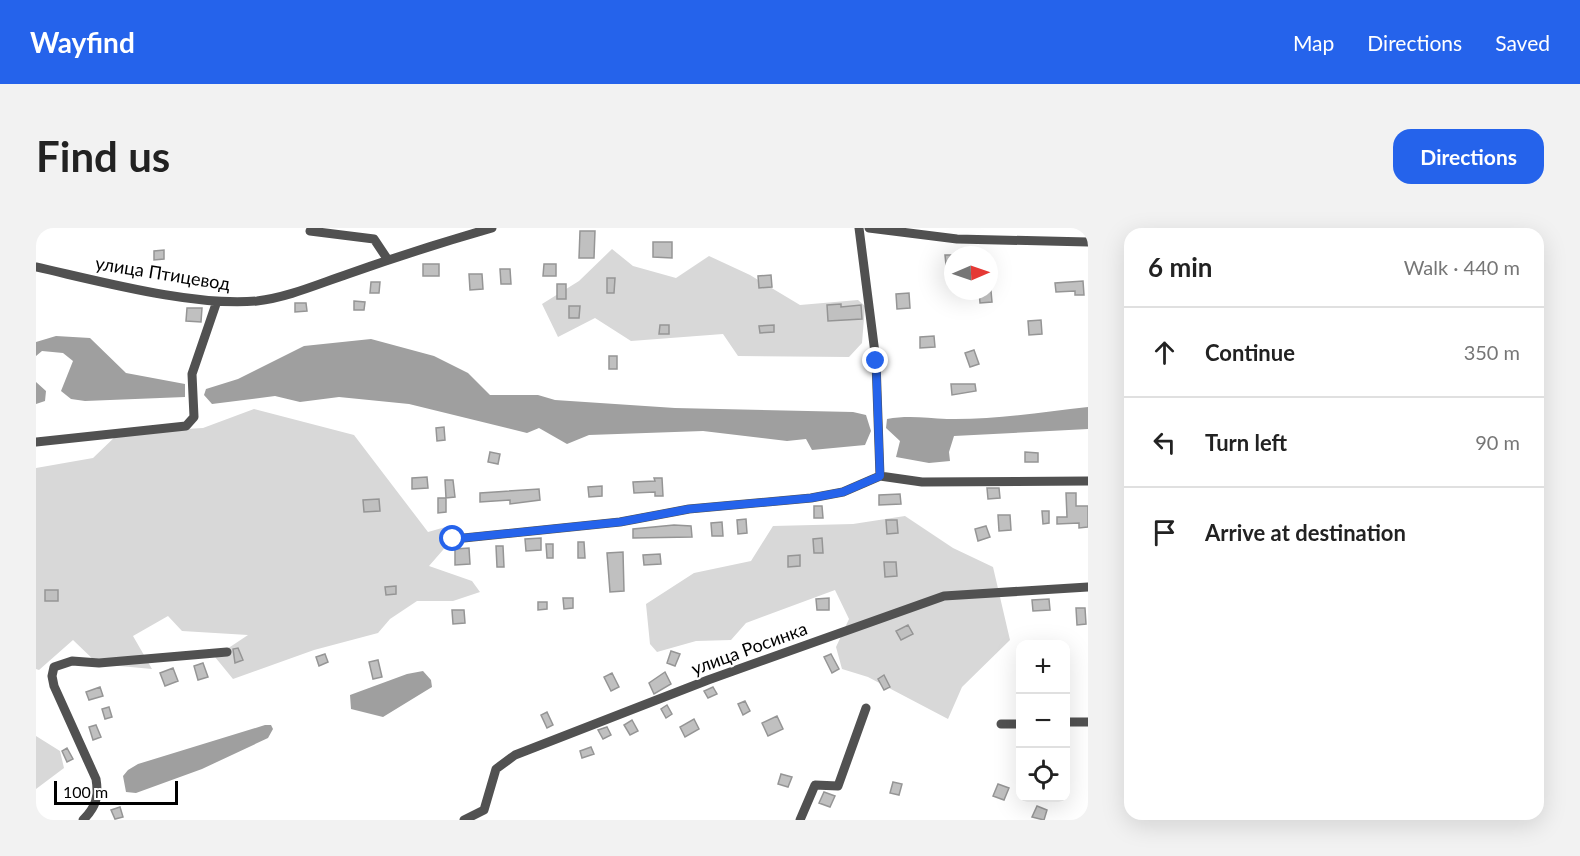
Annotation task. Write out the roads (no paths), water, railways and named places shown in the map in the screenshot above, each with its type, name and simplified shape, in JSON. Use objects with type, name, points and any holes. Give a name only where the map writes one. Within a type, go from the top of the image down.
[{"type":"street","points":[[312,228],[310,231],[374,239],[388,260]]},
{"type":"street","name":"улица Птицевод","points":[[36,267],[217,301],[255,301],[287,296],[388,260],[492,228]]},
{"type":"street","points":[[859,228],[876,361],[880,476]]},
{"type":"street","points":[[869,228],[957,239],[1088,242]]},
{"type":"street","points":[[36,442],[186,426],[194,417],[192,374],[217,301]]},
{"type":"street","points":[[453,539],[620,522],[689,509],[811,498],[843,492],[880,476],[922,482],[1088,481]]},
{"type":"street","name":"улица Росинка","points":[[464,820],[484,810],[496,770],[515,755],[708,680],[944,596],[1088,587]]},
{"type":"street","points":[[83,820],[93,810],[98,794],[96,779],[54,686],[52,675],[54,667],[72,661],[99,663],[227,652]]},
{"type":"street","points":[[800,820],[815,785],[838,786],[866,708]]},
{"type":"street","points":[[1070,722],[1088,722]]},
{"type":"street","points":[[1000,724],[1016,724]]}]
